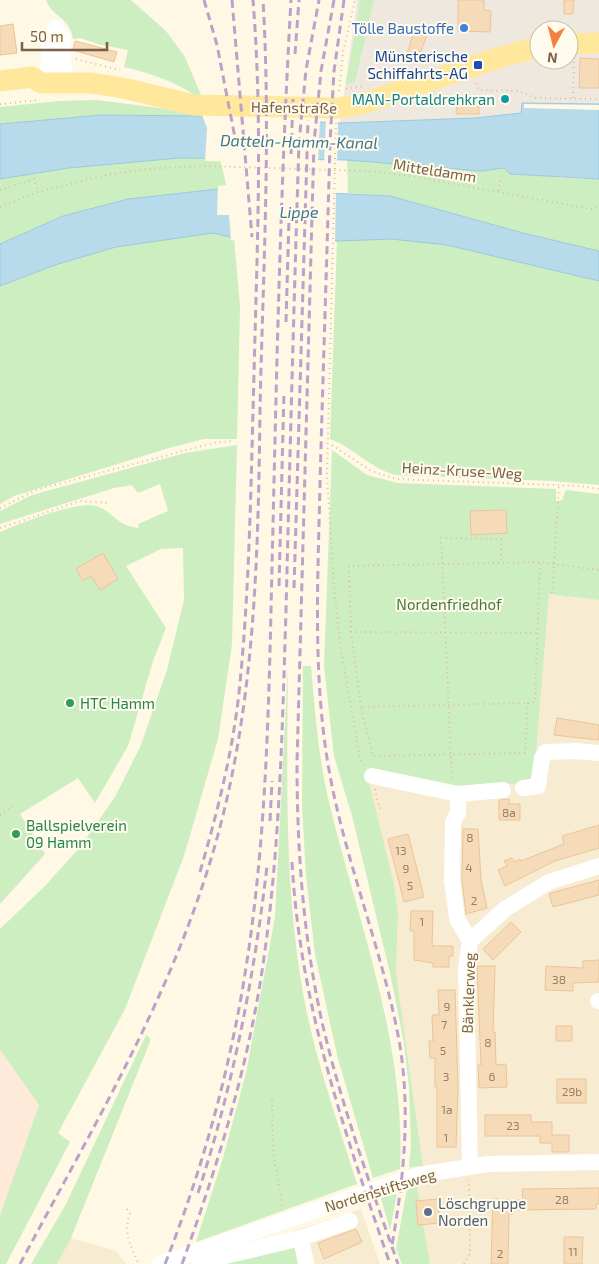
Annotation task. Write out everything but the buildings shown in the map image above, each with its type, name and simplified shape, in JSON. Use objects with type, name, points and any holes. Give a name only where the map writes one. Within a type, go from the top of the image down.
[{"type":"main road","points":[[579,44],[599,43]]},
{"type":"main road","name":"Hafenstraße","points":[[0,81],[32,77],[51,83],[123,88],[194,105],[339,108],[361,104],[470,67],[529,51]]},
{"type":"main road","name":"Hafenstraße","points":[[0,94],[34,90],[51,83]]},
{"type":"street","points":[[522,788],[538,786],[542,758],[546,752],[576,750],[599,753]]},
{"type":"street","points":[[372,776],[458,794],[503,790]]},
{"type":"street","points":[[458,794],[458,813],[453,822],[452,880],[457,919],[470,941]]},
{"type":"street","name":"Bänklerweg","points":[[470,1166],[466,969],[470,941],[505,909],[549,882],[599,866]]},
{"type":"street","name":"Nordenstiftsweg","points":[[160,1264],[418,1176],[470,1166],[599,1162]]},
{"type":"street","name":"Nordenstiftsweg","points":[[196,1251],[200,1262],[301,1238],[350,1221]]},
{"type":"street","points":[[301,1238],[306,1264]]},
{"type":"path","points":[[355,0],[343,52],[339,93],[359,85],[368,88]]},
{"type":"path","points":[[470,67],[479,90],[518,91],[536,98],[599,99]]},
{"type":"path","points":[[572,70],[573,98]]},
{"type":"path","points":[[336,122],[327,474],[334,587],[341,649],[360,759],[372,776],[379,808],[384,809]]},
{"type":"path","name":"Mitteldamm","points":[[0,207],[38,192],[110,174],[158,168],[204,166],[368,171],[410,176],[591,209],[599,207]]},
{"type":"path","points":[[498,191],[502,174]]},
{"type":"path","points":[[0,190],[34,178],[38,192]]},
{"type":"path","points":[[0,508],[36,490],[213,443],[233,441]]},
{"type":"path","name":"Heinz-Kruse-Weg","points":[[332,445],[371,471],[396,479],[559,485],[599,489]]},
{"type":"path","points":[[552,592],[559,485]]},
{"type":"path","points":[[0,528],[80,501],[109,503]]},
{"type":"path","points":[[458,794],[452,786],[441,538],[501,539],[501,563]]},
{"type":"path","points":[[361,707],[535,702],[540,562]]},
{"type":"path","points":[[528,703],[526,753],[373,756],[361,707],[351,632],[349,566],[540,562],[599,570]]},
{"type":"path","points":[[351,632],[537,633]]},
{"type":"path","points":[[0,815],[14,805]]},
{"type":"path","points":[[272,1100],[273,1152],[285,1220]]},
{"type":"path","points":[[464,1264],[470,1253],[470,1166]]},
{"type":"path","points":[[127,1208],[130,1213],[126,1223],[126,1238],[139,1264]]},
{"type":"shaded area","points":[[357,0],[599,0],[599,104],[523,103],[521,113],[476,118],[340,123]]},
{"type":"shaded area","points":[[549,594],[599,600],[599,1264],[430,1264],[417,1187],[407,1189],[409,1167],[423,1165],[396,972],[398,912],[394,884],[369,787],[372,771],[534,780]]},
{"type":"shaded area","points":[[0,1050],[39,1105],[0,1215]]},
{"type":"shaded area","points":[[361,1209],[380,1264],[193,1264]]},
{"type":"shaded area","points":[[71,1238],[116,1251],[126,1264],[57,1264]]},
{"type":"green space","points":[[46,0],[131,0],[166,31],[185,57],[204,102],[195,95],[166,80],[124,67],[128,50],[101,45],[80,38],[73,39],[65,21],[52,10]]},
{"type":"green space","points":[[360,0],[374,0],[355,82],[346,84]]},
{"type":"green space","points":[[97,100],[198,113],[199,116],[101,115],[0,124],[0,107],[59,101]]},
{"type":"green space","points":[[179,158],[220,159],[227,188],[128,199],[63,216],[0,244],[0,179],[69,168]]},
{"type":"green space","points":[[347,160],[481,171],[504,168],[561,178],[599,179],[599,251],[523,233],[390,196],[348,193]]},
{"type":"green space","points":[[213,233],[234,238],[240,306],[237,439],[204,439],[169,448],[14,496],[0,504],[0,286],[55,265],[116,247]]},
{"type":"green space","points":[[391,239],[447,245],[599,280],[599,485],[552,481],[395,475],[386,472],[330,439],[337,240]]},
{"type":"green space","points":[[237,445],[232,644],[218,739],[184,856],[125,1009],[58,1133],[70,1142],[6,1264],[0,1264],[0,1215],[39,1105],[0,1050],[0,929],[46,885],[80,847],[115,797],[141,745],[167,670],[184,600],[183,548],[161,549],[126,566],[166,628],[153,661],[128,746],[95,803],[78,778],[20,814],[45,854],[0,904],[0,532],[48,514],[87,505],[101,508],[125,524],[139,528],[138,524],[168,511],[160,484],[138,493],[132,485],[114,488],[0,524],[0,511],[32,495],[185,453]]},
{"type":"green space","name":"Nordenfriedhof","points":[[332,450],[367,475],[398,483],[556,489],[556,501],[562,500],[566,490],[599,494],[599,600],[549,594],[534,780],[527,783],[448,787],[372,771],[370,787],[394,884],[398,912],[396,972],[423,1166],[409,1167],[411,1145],[409,1088],[404,1043],[390,973],[352,816],[334,756],[324,666]]},
{"type":"green space","points":[[288,666],[289,867],[296,947],[312,1037],[357,1184],[196,1242],[223,1158],[246,1073],[275,917]]},
{"type":"green space","points":[[303,666],[311,666],[317,732],[328,798],[377,981],[388,1028],[395,1074],[400,1121],[400,1169],[373,1178],[338,1059],[315,954],[306,876],[302,805]]},
{"type":"green space","points":[[146,1035],[151,1039],[71,1238],[57,1264],[31,1264],[65,1206]]},
{"type":"green space","points":[[417,1187],[430,1264],[402,1264],[396,1249],[407,1189]]},
{"type":"green space","points":[[397,1194],[390,1230],[381,1198]]},
{"type":"green space","points":[[296,1244],[300,1264],[225,1264]]},
{"type":"water","name":"Datteln-Hamm-Kanal","points":[[522,103],[599,104],[599,179],[510,174],[504,168],[481,171],[347,160],[179,158],[69,168],[0,179],[0,124],[101,115],[199,116],[340,123],[475,118],[521,113]]},
{"type":"water","name":"Lippe","points":[[227,188],[390,196],[523,233],[599,251],[599,281],[447,245],[391,239],[286,243],[234,238],[213,233],[116,247],[55,265],[0,286],[0,244],[63,216],[128,199]]},
{"type":"pier","points":[[524,104],[599,105],[599,110],[524,108]]},
{"type":"pier","points":[[199,114],[320,120],[318,163],[205,161],[207,128],[202,115]]},
{"type":"pier","points":[[326,120],[338,121],[337,163],[324,163]]},
{"type":"pier","points":[[218,186],[336,190],[335,243],[286,246],[231,240],[229,215],[217,215]]},
{"type":"railway","points":[[204,0],[217,45],[236,143]]},
{"type":"railway","points":[[232,0],[252,237]]},
{"type":"railway","points":[[200,872],[219,802],[234,731],[246,606],[257,280],[259,140],[253,0]]},
{"type":"railway","points":[[20,1264],[121,1075],[167,978],[205,878],[222,821],[234,763],[244,704],[250,646],[258,528],[266,204],[263,0]]},
{"type":"railway","points":[[165,1264],[202,1160],[230,1052],[244,980],[259,867],[269,696],[280,263],[291,0]]},
{"type":"railway","points":[[295,54],[299,0]]},
{"type":"railway","points":[[182,1264],[217,1161],[246,1055],[260,984],[272,891],[283,704],[299,143],[306,70],[319,0]]},
{"type":"railway","points":[[334,0],[321,71],[314,143],[297,762],[298,827],[306,925],[315,990],[322,1022],[347,1114],[398,1264]]},
{"type":"railway","points":[[344,0],[334,71],[330,143],[318,553],[318,656],[323,724],[334,794],[391,1004],[403,1066],[405,1092],[403,1168],[392,1245]]},
{"type":"railway","points":[[291,154],[293,99]]},
{"type":"railway","points":[[294,588],[308,120]]},
{"type":"railway","points":[[286,322],[289,219]]},
{"type":"railway","points":[[279,586],[284,392]]},
{"type":"railway","points":[[270,821],[272,781]]},
{"type":"railway","points":[[292,862],[304,967],[314,1017],[356,1165],[390,1264]]},
{"type":"railway","points":[[198,1193],[222,1113],[241,1031],[256,949],[267,866]]},
{"type":"place","name":"Tölle Baustoffe","points":[[464,28]]},
{"type":"place","name":"Münsterische Schiffahrts-AG","points":[[478,65]]},
{"type":"place","name":"MAN-Portaldrehkran","points":[[505,99]]},
{"type":"place","name":"HTC Hamm","points":[[70,703]]},
{"type":"place","name":"Ballspielverein 09 Hamm","points":[[16,834]]},
{"type":"place","name":"Löschgruppe Norden","points":[[428,1212]]}]
